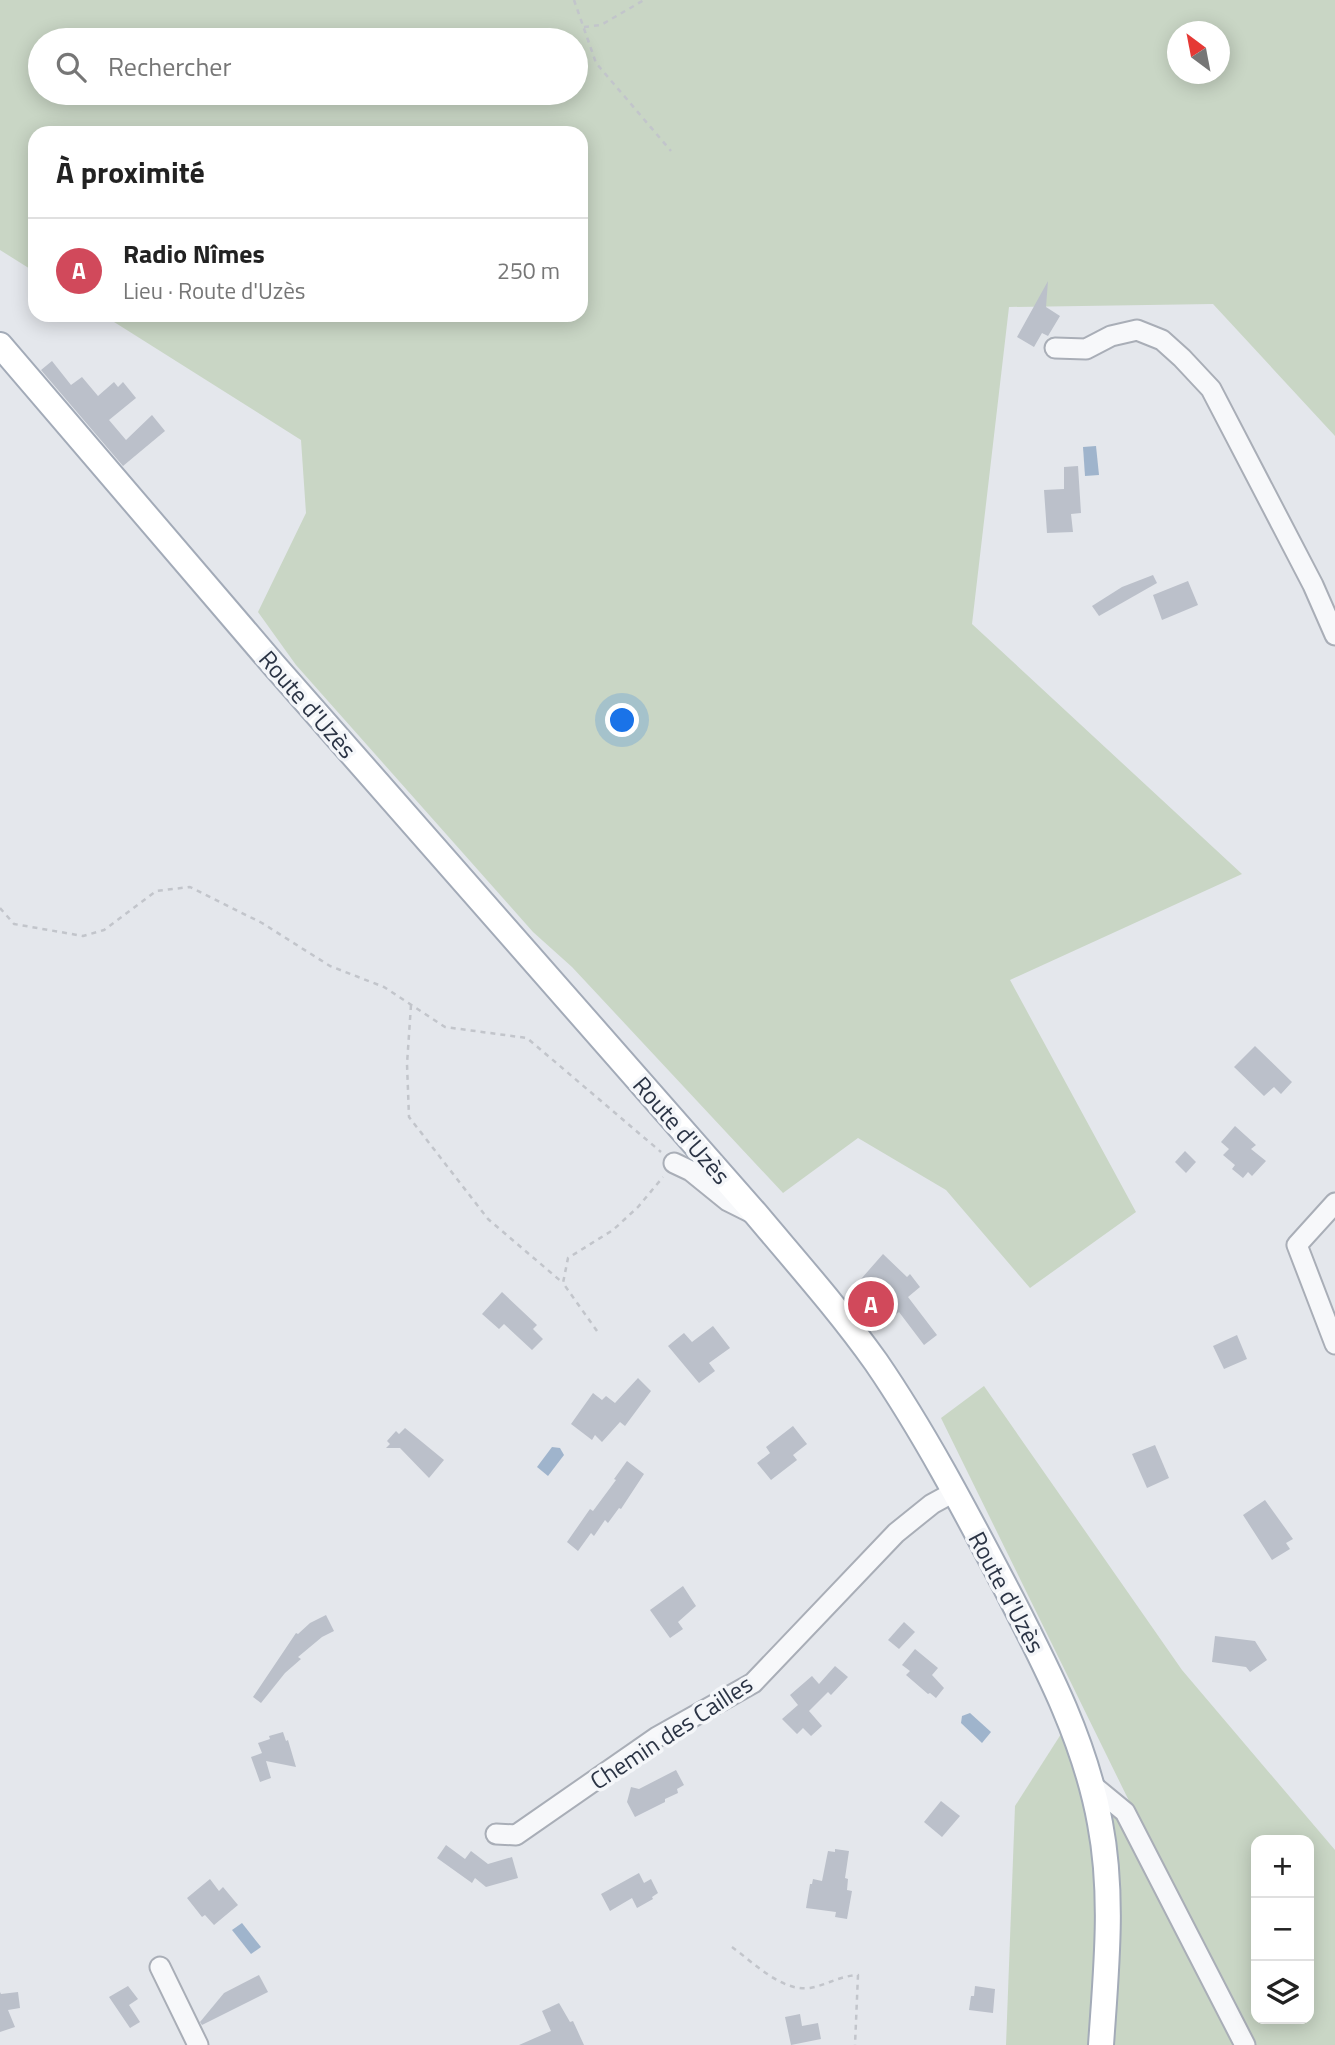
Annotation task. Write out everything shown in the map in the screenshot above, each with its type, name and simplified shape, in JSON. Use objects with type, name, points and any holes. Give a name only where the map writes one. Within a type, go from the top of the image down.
[{"type":"main road","name":"Route d'Uzès","points":[[0,345],[282,674],[824,1294],[877,1365],[954,1492],[1048,1669],[1070,1720],[1091,1783],[1100,1824],[1107,1879],[1109,1935],[1101,2045]]},
{"type":"street","points":[[1055,348],[1086,349],[1111,335],[1137,330],[1162,341],[1182,358],[1211,389],[1313,585],[1335,635]]},
{"type":"street","points":[[674,1163],[691,1171],[728,1201],[755,1214]]},
{"type":"street","points":[[1335,1203],[1297,1245],[1335,1344]]},
{"type":"street","name":"Chemin des Cailles","points":[[496,1834],[516,1835],[657,1737],[753,1683],[896,1533],[932,1504],[954,1492]]},
{"type":"street","points":[[1091,1783],[1125,1811],[1245,2045]]},
{"type":"street","points":[[160,1967],[198,2045]]},
{"type":"path","points":[[574,0],[583,27],[601,25],[644,0]]},
{"type":"path","points":[[588,41],[596,63],[671,151]]},
{"type":"path","points":[[0,908],[15,924],[83,936],[104,930],[156,891],[190,887],[262,923],[330,966],[384,986],[444,1027],[527,1038],[674,1163],[638,1207],[613,1230],[568,1258],[563,1283]]},
{"type":"path","points":[[411,1005],[407,1064],[409,1117],[488,1219],[563,1283],[597,1331]]},
{"type":"path","points":[[732,1947],[783,1984],[795,1989],[812,1988],[843,1976],[858,1975],[855,2045]]},
{"type":"green space","points":[[0,0],[1335,0],[1335,436],[1213,304],[1009,307],[972,624],[1242,874],[1010,980],[1136,1212],[1030,1288],[946,1190],[858,1138],[783,1193],[572,967],[533,932],[296,665],[258,612],[306,513],[301,440],[114,322],[588,322],[588,126],[28,126],[28,268],[0,250]]},
{"type":"green space","points":[[984,1386],[1182,1670],[1335,1850],[1335,2045],[1255,2045],[1132,1807],[941,1418]]},
{"type":"green space","points":[[1070,1720],[1242,2045],[1006,2045],[1015,1806]]},
{"type":"water","points":[[1096,446],[1099,475],[1085,476],[1083,447]]},
{"type":"water","points":[[552,1447],[560,1448],[564,1455],[548,1476],[537,1467]]},
{"type":"water","points":[[970,1713],[991,1732],[982,1743],[961,1723],[962,1716]]},
{"type":"water","points":[[242,1923],[261,1947],[251,1954],[232,1930]]},
{"type":"building","points":[[1048,281],[1046,307],[1060,316],[1048,336],[1042,333],[1034,347],[1017,337]]},
{"type":"building","points":[[52,361],[71,385],[82,377],[98,396],[114,382],[118,387],[123,382],[136,398],[109,420],[126,440],[152,415],[165,431],[123,466],[41,370]]},
{"type":"building","points":[[1078,466],[1081,513],[1071,514],[1073,532],[1047,533],[1044,490],[1064,489],[1064,467]]},
{"type":"building","points":[[1153,575],[1157,583],[1099,616],[1092,606],[1122,587]]},
{"type":"building","points":[[1188,581],[1198,605],[1162,620],[1153,595]]},
{"type":"building","points":[[1255,1046],[1292,1082],[1281,1094],[1274,1087],[1264,1096],[1234,1067]]},
{"type":"building","points":[[1235,1126],[1256,1145],[1251,1149],[1266,1161],[1252,1176],[1248,1172],[1243,1178],[1232,1169],[1235,1165],[1223,1155],[1229,1149],[1221,1142]]},
{"type":"building","points":[[1185,1151],[1196,1162],[1186,1173],[1175,1162]]},
{"type":"building","points":[[883,1254],[907,1277],[910,1274],[920,1287],[908,1297],[937,1335],[924,1345],[899,1312],[878,1329],[847,1295]]},
{"type":"building","points":[[502,1292],[537,1325],[533,1329],[543,1339],[532,1350],[504,1324],[499,1329],[482,1314]]},
{"type":"building","points":[[713,1326],[730,1348],[709,1363],[715,1371],[699,1383],[668,1346],[684,1333],[692,1342]]},
{"type":"building","points":[[1237,1335],[1247,1359],[1224,1369],[1213,1346]]},
{"type":"building","points":[[638,1378],[651,1391],[625,1426],[620,1422],[602,1442],[595,1435],[592,1440],[571,1424],[593,1393],[602,1400],[606,1396],[615,1403]]},
{"type":"building","points":[[793,1426],[807,1444],[793,1455],[797,1460],[771,1480],[757,1463],[770,1453],[766,1447]]},
{"type":"building","points":[[405,1428],[444,1460],[429,1478],[400,1448],[386,1448],[390,1444],[387,1441],[396,1431],[399,1434]]},
{"type":"building","points":[[1155,1445],[1169,1478],[1147,1488],[1132,1454]]},
{"type":"building","points":[[627,1461],[644,1474],[621,1509],[619,1508],[608,1523],[605,1520],[594,1536],[591,1533],[578,1551],[567,1542],[590,1509],[593,1511],[616,1480],[614,1479]]},
{"type":"building","points":[[1265,1500],[1293,1539],[1286,1543],[1290,1549],[1272,1560],[1243,1515]]},
{"type":"building","points":[[683,1586],[696,1606],[678,1622],[683,1629],[670,1638],[650,1610]]},
{"type":"building","points":[[326,1615],[334,1631],[322,1637],[298,1657],[301,1659],[285,1673],[261,1703],[253,1697],[296,1633]]},
{"type":"building","points":[[904,1622],[915,1632],[899,1649],[888,1640]]},
{"type":"building","points":[[1215,1636],[1255,1641],[1267,1660],[1250,1672],[1246,1667],[1212,1662]]},
{"type":"building","points":[[915,1649],[938,1668],[932,1675],[944,1688],[936,1698],[906,1675],[910,1671],[902,1665]]},
{"type":"building","points":[[835,1666],[848,1677],[831,1695],[828,1692],[809,1711],[822,1726],[811,1736],[803,1728],[797,1734],[782,1719],[798,1705],[790,1695],[812,1676],[819,1684]]},
{"type":"building","points":[[283,1732],[296,1767],[266,1761],[271,1778],[260,1782],[251,1757],[262,1753],[258,1743]]},
{"type":"building","points":[[676,1770],[684,1785],[677,1789],[678,1793],[635,1817],[627,1802],[631,1787],[639,1789]]},
{"type":"building","points":[[941,1801],[960,1816],[942,1837],[924,1822]]},
{"type":"building","points":[[446,1845],[465,1859],[471,1851],[488,1864],[512,1857],[518,1878],[486,1887],[475,1878],[472,1883],[437,1858]]},
{"type":"building","points":[[835,1849],[849,1851],[845,1878],[848,1879],[847,1890],[852,1891],[847,1919],[835,1917],[836,1912],[806,1908],[810,1884],[813,1879],[822,1881],[828,1851],[835,1852]]},
{"type":"building","points":[[639,1873],[644,1883],[651,1879],[658,1893],[637,1908],[632,1898],[610,1911],[601,1894]]},
{"type":"building","points":[[210,1879],[219,1891],[223,1887],[238,1905],[214,1925],[205,1915],[202,1917],[187,1898]]},
{"type":"building","points":[[259,1975],[268,1992],[202,2025],[200,2022],[224,1993]]},
{"type":"building","points":[[128,1986],[138,1999],[129,2005],[140,2022],[130,2028],[109,1997]]},
{"type":"building","points":[[975,1986],[995,1989],[993,2013],[969,2010]]},
{"type":"building","points":[[0,1992],[18,1992],[20,2008],[8,2010],[15,2027],[0,2032]]},
{"type":"building","points":[[559,2003],[570,2022],[573,2021],[584,2045],[519,2045],[551,2031],[542,2011]]},
{"type":"building","points":[[800,2014],[802,2026],[818,2023],[821,2039],[791,2045],[785,2017]]},
{"type":"place","name":"Radio Nîmes","points":[[871,1304]]}]
